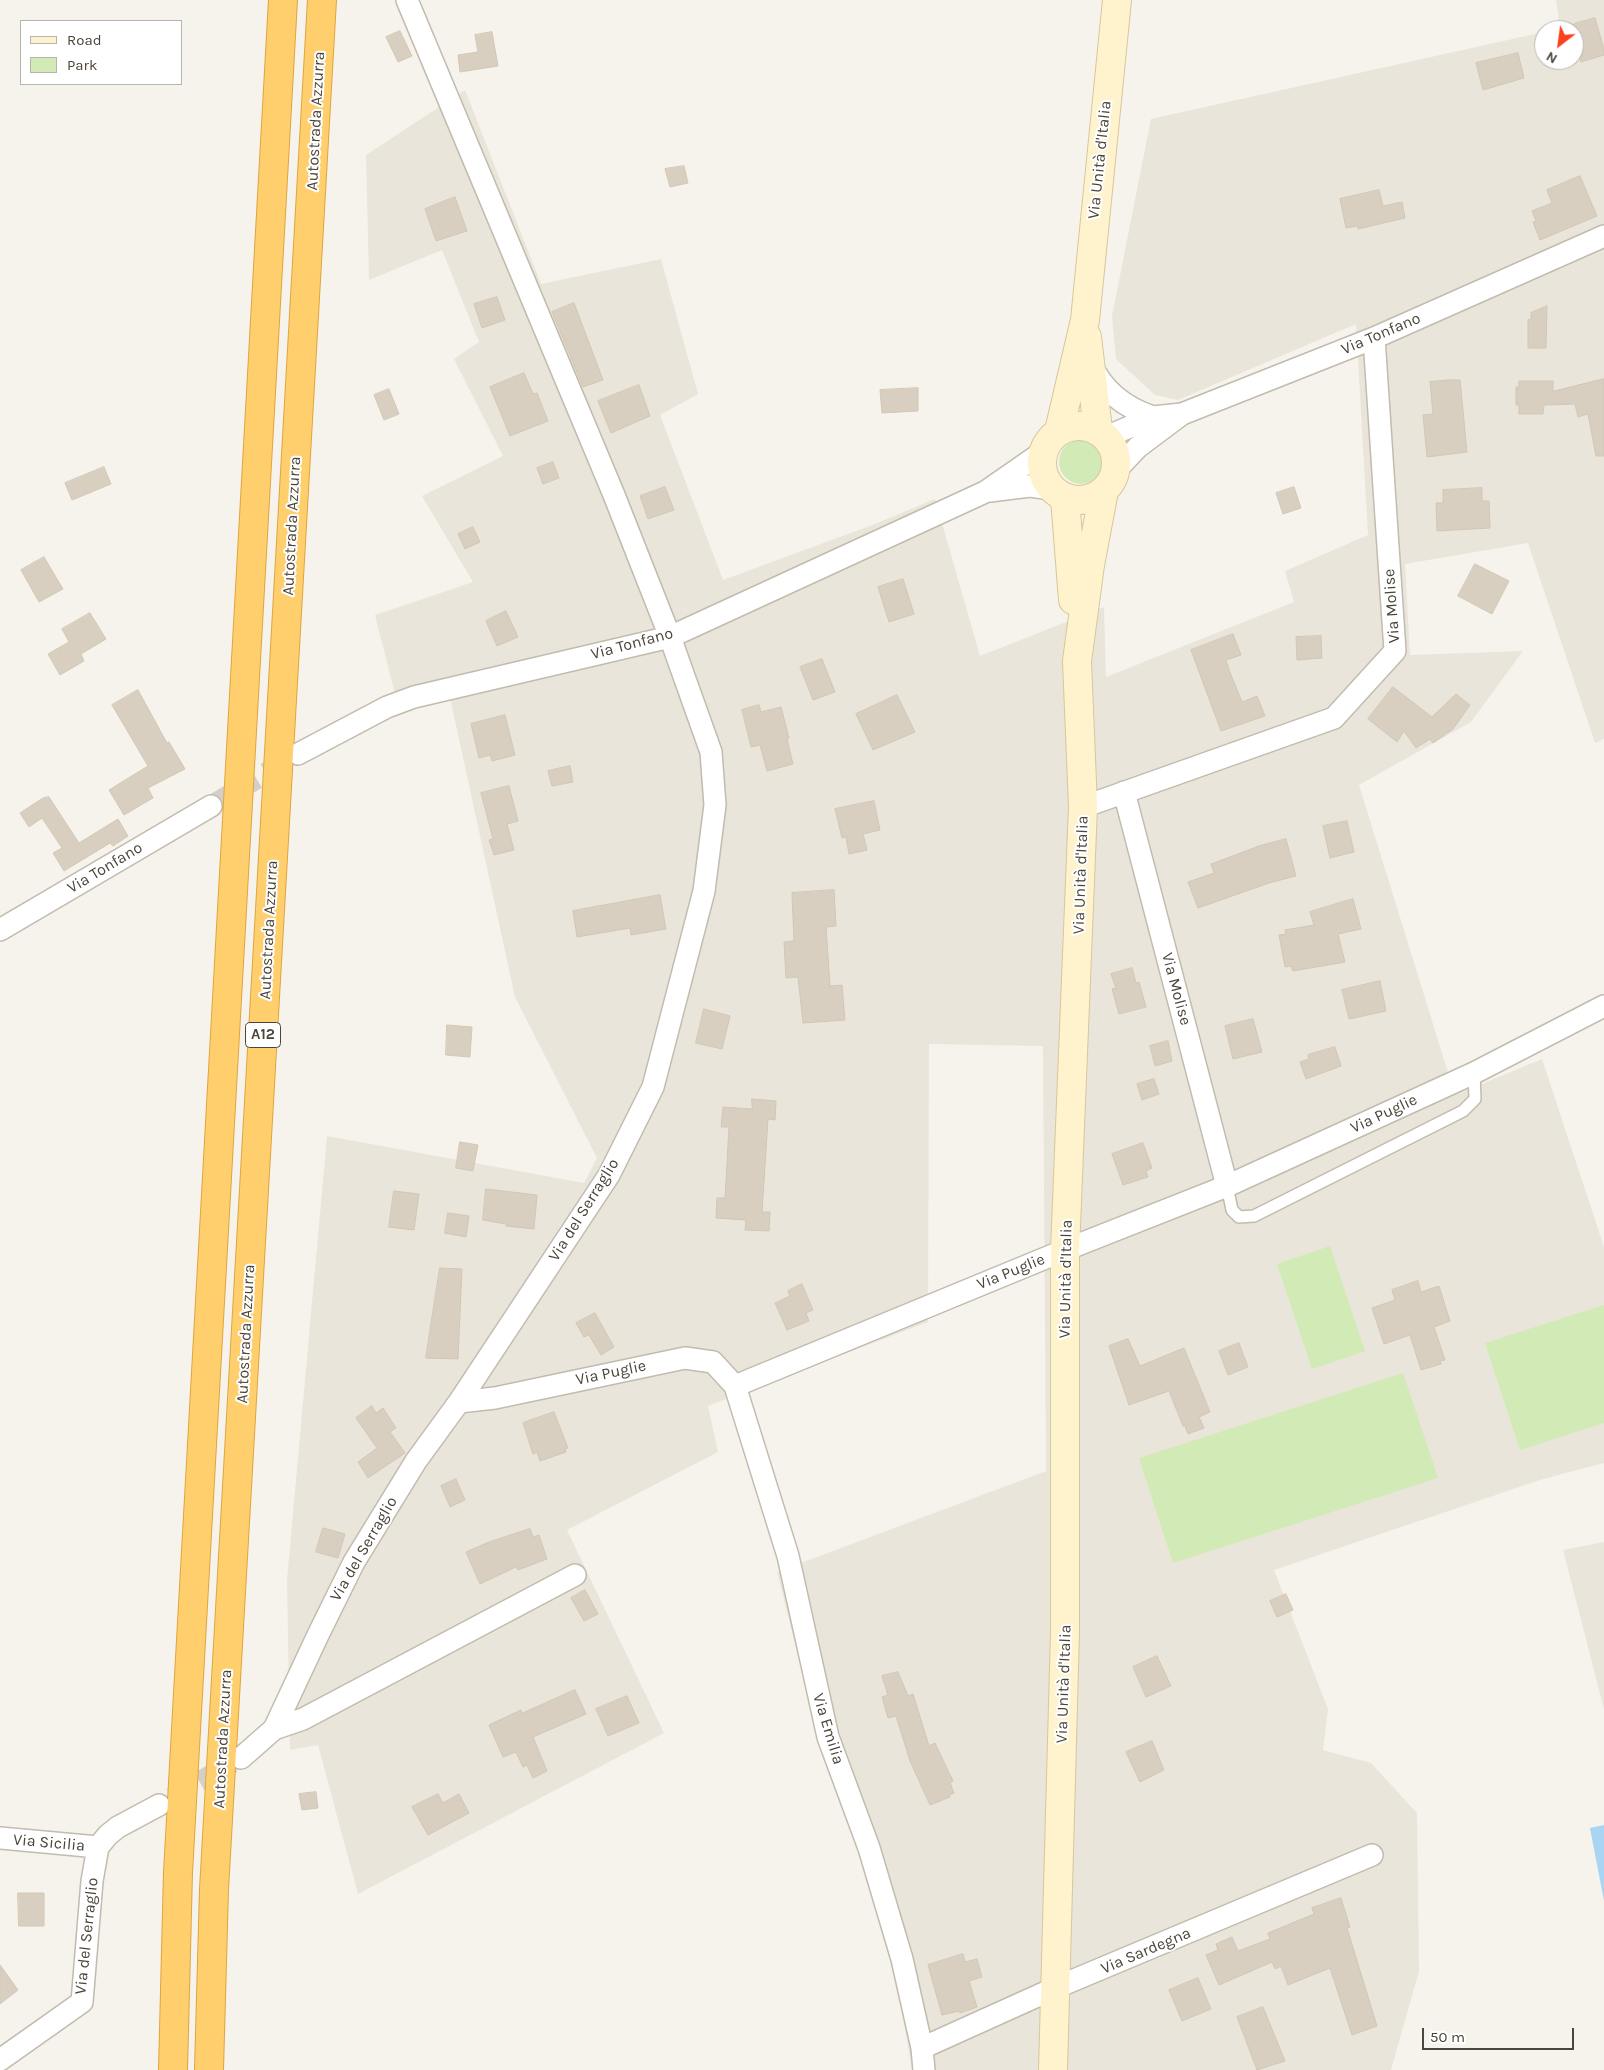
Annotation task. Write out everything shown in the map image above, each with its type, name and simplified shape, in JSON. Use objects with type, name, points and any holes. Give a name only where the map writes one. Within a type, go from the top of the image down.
[{"type":"highway","name":"A12","points":[[172,2070],[178,1872],[283,0]]},
{"type":"highway","name":"Autostrada Azzurra","points":[[209,2070],[214,1889],[322,0]]},
{"type":"main road","name":"Via Unità d'Italia","points":[[1085,320],[1117,0]]},
{"type":"main road","points":[[1085,320],[1102,434]]},
{"type":"main road","points":[[1051,441],[1068,427],[1078,425],[1088,426],[1102,434],[1115,452],[1111,480],[1098,496],[1082,500],[1059,493],[1044,475],[1042,459],[1051,441],[1085,320]]},
{"type":"main road","name":"Via Unità d'Italia","points":[[1053,2070],[1066,1632],[1065,1250],[1083,807],[1077,661],[1090,565],[1111,480]]},
{"type":"main road","points":[[1059,493],[1077,661]]},
{"type":"street","name":"Via del Serraglio","points":[[274,1729],[354,1562],[416,1461],[459,1402],[609,1175],[653,1087],[704,891],[715,805],[711,752],[670,637],[614,495],[407,0]]},
{"type":"street","name":"Via Tonfano","points":[[1102,434],[1153,417],[1182,414],[1374,338],[1604,236]]},
{"type":"street","name":"Via Molise","points":[[1083,807],[1334,718],[1395,651],[1374,338]]},
{"type":"street","name":"Via Tonfano","points":[[1091,363],[1094,371],[1112,394],[1130,407],[1153,417]]},
{"type":"street","points":[[1111,480],[1138,447],[1182,414]]},
{"type":"street","points":[[985,492],[1051,441]]},
{"type":"street","points":[[985,492],[1011,487],[1030,486],[1059,493]]},
{"type":"street","name":"Via Tonfano","points":[[298,754],[387,707],[414,697],[670,637],[985,492]]},
{"type":"street","name":"Via Molise","points":[[1124,792],[1227,1186]]},
{"type":"street","name":"Via Tonfano","points":[[0,930],[211,806]]},
{"type":"street","name":"Via Puglie","points":[[459,1402],[495,1398],[685,1358],[714,1362],[735,1386],[1065,1250],[1227,1186],[1474,1073],[1604,1006]]},
{"type":"street","name":"Via Emilia","points":[[735,1386],[788,1556],[828,1737],[869,1848],[902,1959],[922,2048],[924,2070]]},
{"type":"street","name":"Via del Serraglio","points":[[241,1758],[274,1729],[303,1719],[576,1575]]},
{"type":"street","points":[[98,1847],[118,1827],[159,1805]]},
{"type":"street","name":"Via Sicilia","points":[[0,1838],[98,1847]]},
{"type":"street","name":"Via del Serraglio","points":[[0,2060],[82,2002],[92,1881],[98,1847]]},
{"type":"street","name":"Via Sardegna","points":[[922,2048],[1054,1988],[1372,1855]]},
{"type":"lane","points":[[1227,1186],[1232,1210],[1235,1214],[1239,1217],[1254,1216],[1463,1111],[1475,1099],[1474,1073]]},
{"type":"shaded area","points":[[1556,0],[1604,0],[1604,739],[1595,743],[1528,543],[1405,564],[1410,655],[1523,651],[1471,722],[1359,785],[1455,1095],[1542,1059],[1604,1247],[1604,1463],[1543,1479],[1274,1570],[1328,1709],[1323,1750],[1371,1763],[1417,1813],[1419,1971],[1391,2070],[912,2070],[898,1986],[858,1851],[809,1699],[777,1572],[1046,1471],[1043,1046],[929,1044],[928,1322],[708,1406],[718,1452],[567,1530],[664,1733],[358,1894],[318,1745],[290,1750],[287,1580],[327,1136],[584,1183],[597,1158],[515,997],[446,679],[395,694],[375,615],[473,582],[422,496],[503,456],[454,359],[479,342],[442,250],[369,280],[366,155],[465,90],[541,284],[661,259],[698,394],[660,415],[723,580],[875,524],[935,499],[980,656],[1104,607],[1106,677],[1294,602],[1285,571],[1368,535],[1356,324],[1178,400],[1155,395],[1116,359],[1112,316],[1151,119],[1534,34],[1534,70],[1584,70],[1584,20],[1559,20]]},
{"type":"shaded area","points":[[1604,1542],[1604,1709],[1563,1550]]},
{"type":"green space","points":[[1085,440],[1097,446],[1102,453],[1102,471],[1097,478],[1090,483],[1077,484],[1069,481],[1062,474],[1059,458],[1062,450],[1069,443]]},
{"type":"green space","points":[[1330,1246],[1365,1351],[1312,1369],[1277,1264]]},
{"type":"green space","points":[[1604,1305],[1604,1423],[1520,1450],[1485,1343]]},
{"type":"green space","points":[[1403,1373],[1438,1478],[1173,1563],[1139,1458]]},
{"type":"water","points":[[1604,1825],[1604,1901],[1590,1828]]},
{"type":"building","points":[[1595,18],[1604,55],[1584,61],[1584,21]]},
{"type":"building","points":[[400,31],[412,56],[398,62],[386,37]]},
{"type":"building","points":[[492,32],[498,66],[460,72],[458,55],[478,52],[475,35]]},
{"type":"building","points":[[1518,53],[1524,78],[1483,90],[1476,63]]},
{"type":"building","points":[[684,166],[688,183],[670,187],[665,169]]},
{"type":"building","points":[[1580,176],[1597,216],[1540,240],[1533,222],[1536,221],[1532,211],[1552,203],[1547,190]]},
{"type":"building","points":[[1379,190],[1383,206],[1402,202],[1405,218],[1358,229],[1357,226],[1346,228],[1340,199]]},
{"type":"building","points":[[455,197],[467,231],[436,241],[425,209]]},
{"type":"building","points":[[497,297],[505,320],[482,328],[474,304]]},
{"type":"building","points":[[574,303],[603,380],[583,387],[552,312]]},
{"type":"building","points":[[1547,306],[1546,348],[1528,348],[1528,320],[1531,319],[1531,313]]},
{"type":"building","points":[[524,373],[533,394],[537,393],[548,421],[510,436],[490,387]]},
{"type":"building","points":[[1604,379],[1604,456],[1596,456],[1588,414],[1578,417],[1575,404],[1544,405],[1543,414],[1519,414],[1519,405],[1516,405],[1516,387],[1519,387],[1519,381],[1553,381],[1553,391]]},
{"type":"building","points":[[1460,380],[1467,452],[1427,457],[1423,415],[1433,414],[1430,382]]},
{"type":"building","points":[[639,385],[650,416],[611,433],[598,401]]},
{"type":"building","points":[[918,388],[918,411],[882,413],[880,390]]},
{"type":"building","points":[[389,389],[399,414],[384,420],[374,395]]},
{"type":"building","points":[[553,462],[559,478],[543,484],[537,468]]},
{"type":"building","points":[[104,467],[111,484],[72,500],[65,483]]},
{"type":"building","points":[[665,487],[674,510],[648,519],[640,496]]},
{"type":"building","points":[[1294,487],[1301,508],[1283,514],[1276,493]]},
{"type":"building","points":[[1482,488],[1482,501],[1489,501],[1490,528],[1437,531],[1436,503],[1443,503],[1443,490]]},
{"type":"building","points":[[473,527],[480,542],[465,549],[458,534]]},
{"type":"building","points":[[44,557],[63,589],[39,602],[21,570]]},
{"type":"building","points":[[1475,564],[1509,581],[1492,614],[1458,596]]},
{"type":"building","points":[[903,579],[914,614],[889,622],[878,587]]},
{"type":"building","points":[[506,611],[518,637],[497,646],[486,621]]},
{"type":"building","points":[[90,613],[106,639],[81,654],[84,661],[60,675],[48,654],[69,642],[62,629]]},
{"type":"building","points":[[1233,634],[1241,655],[1226,660],[1229,670],[1242,702],[1257,696],[1265,716],[1221,731],[1191,650]]},
{"type":"building","points":[[1321,636],[1322,658],[1297,660],[1296,637]]},
{"type":"building","points":[[822,659],[835,692],[813,700],[800,667]]},
{"type":"building","points":[[1393,687],[1432,717],[1456,694],[1470,705],[1453,729],[1433,743],[1430,739],[1416,748],[1404,731],[1397,742],[1368,719]]},
{"type":"building","points":[[138,690],[167,743],[169,742],[185,769],[148,788],[153,798],[124,815],[109,790],[148,766],[112,705]]},
{"type":"building","points":[[897,695],[915,732],[873,750],[856,714]]},
{"type":"building","points":[[759,705],[761,712],[781,707],[793,764],[767,771],[760,745],[751,747],[742,710]]},
{"type":"building","points":[[505,715],[515,755],[492,761],[490,755],[479,758],[471,724]]},
{"type":"building","points":[[570,766],[573,782],[552,786],[548,771]]},
{"type":"building","points":[[509,786],[518,821],[507,824],[514,850],[494,855],[489,840],[493,839],[481,793]]},
{"type":"building","points":[[49,797],[79,843],[118,819],[128,836],[113,846],[110,843],[64,871],[53,853],[62,848],[42,818],[29,827],[20,813],[43,798]]},
{"type":"building","points":[[874,801],[880,830],[863,834],[867,850],[849,854],[846,837],[842,838],[835,809]]},
{"type":"building","points":[[1347,821],[1354,852],[1330,858],[1323,826]]},
{"type":"building","points":[[1286,839],[1296,876],[1269,883],[1198,908],[1188,882],[1214,873],[1211,864],[1259,846]]},
{"type":"building","points":[[834,890],[836,926],[826,927],[830,986],[842,985],[845,1020],[803,1023],[798,977],[786,978],[784,942],[794,941],[792,893]]},
{"type":"building","points":[[660,895],[666,929],[631,935],[630,928],[577,937],[573,911]]},
{"type":"building","points":[[1353,899],[1361,929],[1338,934],[1345,962],[1293,971],[1291,966],[1285,967],[1279,935],[1286,934],[1285,930],[1314,925],[1310,912]]},
{"type":"building","points":[[1132,968],[1136,983],[1139,982],[1146,1007],[1119,1014],[1112,989],[1116,988],[1111,974]]},
{"type":"building","points":[[1380,981],[1386,1011],[1349,1019],[1342,990]]},
{"type":"building","points":[[704,1009],[730,1016],[722,1049],[696,1043]]},
{"type":"building","points":[[1253,1019],[1262,1052],[1233,1059],[1225,1026]]},
{"type":"building","points":[[447,1025],[472,1027],[470,1057],[446,1055]]},
{"type":"building","points":[[1168,1041],[1172,1061],[1155,1066],[1150,1046]]},
{"type":"building","points":[[1335,1047],[1341,1066],[1306,1079],[1300,1062],[1309,1059],[1308,1055]]},
{"type":"building","points":[[1154,1079],[1159,1094],[1142,1100],[1137,1084]]},
{"type":"building","points":[[752,1099],[776,1101],[775,1120],[768,1119],[762,1212],[770,1212],[769,1231],[745,1230],[746,1220],[716,1218],[717,1198],[725,1198],[729,1127],[721,1127],[723,1107],[752,1109]]},
{"type":"building","points":[[460,1142],[478,1145],[473,1171],[456,1168]]},
{"type":"building","points":[[1143,1143],[1152,1168],[1146,1171],[1148,1177],[1123,1185],[1112,1154]]},
{"type":"building","points":[[486,1189],[537,1195],[534,1229],[506,1226],[506,1224],[483,1220]]},
{"type":"building","points":[[394,1191],[419,1194],[414,1230],[389,1227]]},
{"type":"building","points":[[448,1213],[469,1216],[466,1237],[445,1233]]},
{"type":"building","points":[[440,1268],[462,1269],[458,1359],[426,1358]]},
{"type":"building","points":[[1418,1281],[1421,1292],[1439,1286],[1450,1321],[1434,1327],[1445,1360],[1440,1361],[1441,1364],[1421,1370],[1410,1335],[1384,1344],[1372,1308],[1395,1300],[1392,1290]]},
{"type":"building","points":[[802,1284],[813,1310],[806,1313],[809,1321],[787,1330],[775,1303],[790,1296],[788,1291]]},
{"type":"building","points":[[595,1313],[614,1347],[601,1355],[589,1335],[584,1337],[576,1323]]},
{"type":"building","points":[[1128,1339],[1140,1366],[1184,1348],[1210,1412],[1199,1417],[1204,1428],[1188,1434],[1169,1391],[1129,1405],[1109,1346]]},
{"type":"building","points":[[1239,1343],[1248,1367],[1228,1375],[1219,1351]]},
{"type":"building","points":[[372,1406],[376,1413],[383,1408],[396,1428],[390,1432],[405,1453],[368,1478],[358,1462],[377,1448],[356,1418]]},
{"type":"building","points":[[554,1412],[568,1448],[565,1449],[566,1452],[540,1461],[537,1452],[533,1454],[523,1423]]},
{"type":"building","points":[[456,1479],[465,1500],[450,1507],[441,1486]]},
{"type":"building","points":[[323,1528],[345,1534],[338,1558],[316,1552]]},
{"type":"building","points":[[530,1529],[533,1537],[539,1535],[547,1559],[518,1570],[516,1567],[480,1584],[466,1552],[489,1542]]},
{"type":"building","points":[[585,1590],[598,1614],[584,1621],[571,1598]]},
{"type":"building","points":[[1286,1594],[1293,1610],[1277,1617],[1270,1601]]},
{"type":"building","points":[[1157,1656],[1171,1686],[1146,1697],[1133,1667]]},
{"type":"building","points":[[898,1672],[908,1696],[913,1694],[929,1746],[935,1743],[953,1781],[950,1783],[954,1793],[949,1795],[950,1797],[930,1805],[910,1761],[896,1716],[888,1718],[882,1697],[888,1695],[882,1676]]},
{"type":"building","points":[[575,1690],[586,1714],[533,1737],[547,1771],[533,1778],[527,1765],[523,1767],[516,1752],[503,1757],[489,1725],[521,1710],[522,1713]]},
{"type":"building","points":[[627,1696],[639,1723],[608,1736],[596,1709]]},
{"type":"building","points":[[1152,1741],[1164,1770],[1140,1782],[1126,1752]]},
{"type":"building","points":[[316,1792],[318,1808],[302,1810],[299,1794]]},
{"type":"building","points":[[438,1794],[443,1803],[459,1794],[469,1813],[428,1835],[412,1807]]},
{"type":"building","points":[[18,1893],[44,1893],[44,1926],[19,1926]]},
{"type":"building","points":[[1341,1898],[1350,1927],[1347,1928],[1377,2026],[1352,2035],[1330,1968],[1288,1985],[1281,1966],[1275,1969],[1272,1962],[1219,1985],[1206,1955],[1218,1950],[1216,1944],[1232,1937],[1238,1951],[1270,1939],[1268,1933],[1314,1914],[1312,1908]]},
{"type":"building","points":[[963,1954],[965,1962],[977,1959],[982,1977],[969,1981],[977,2007],[960,2013],[959,2011],[942,2015],[928,1965]]},
{"type":"building","points":[[0,1965],[18,1990],[0,2004]]},
{"type":"building","points":[[1198,1978],[1211,2009],[1182,2021],[1169,1990]]},
{"type":"building","points":[[1263,2007],[1285,2061],[1257,2070],[1237,2017]]},
{"type":"tunnel","points":[[211,806],[288,760]]},
{"type":"tunnel","points":[[172,1798],[232,1763]]}]
